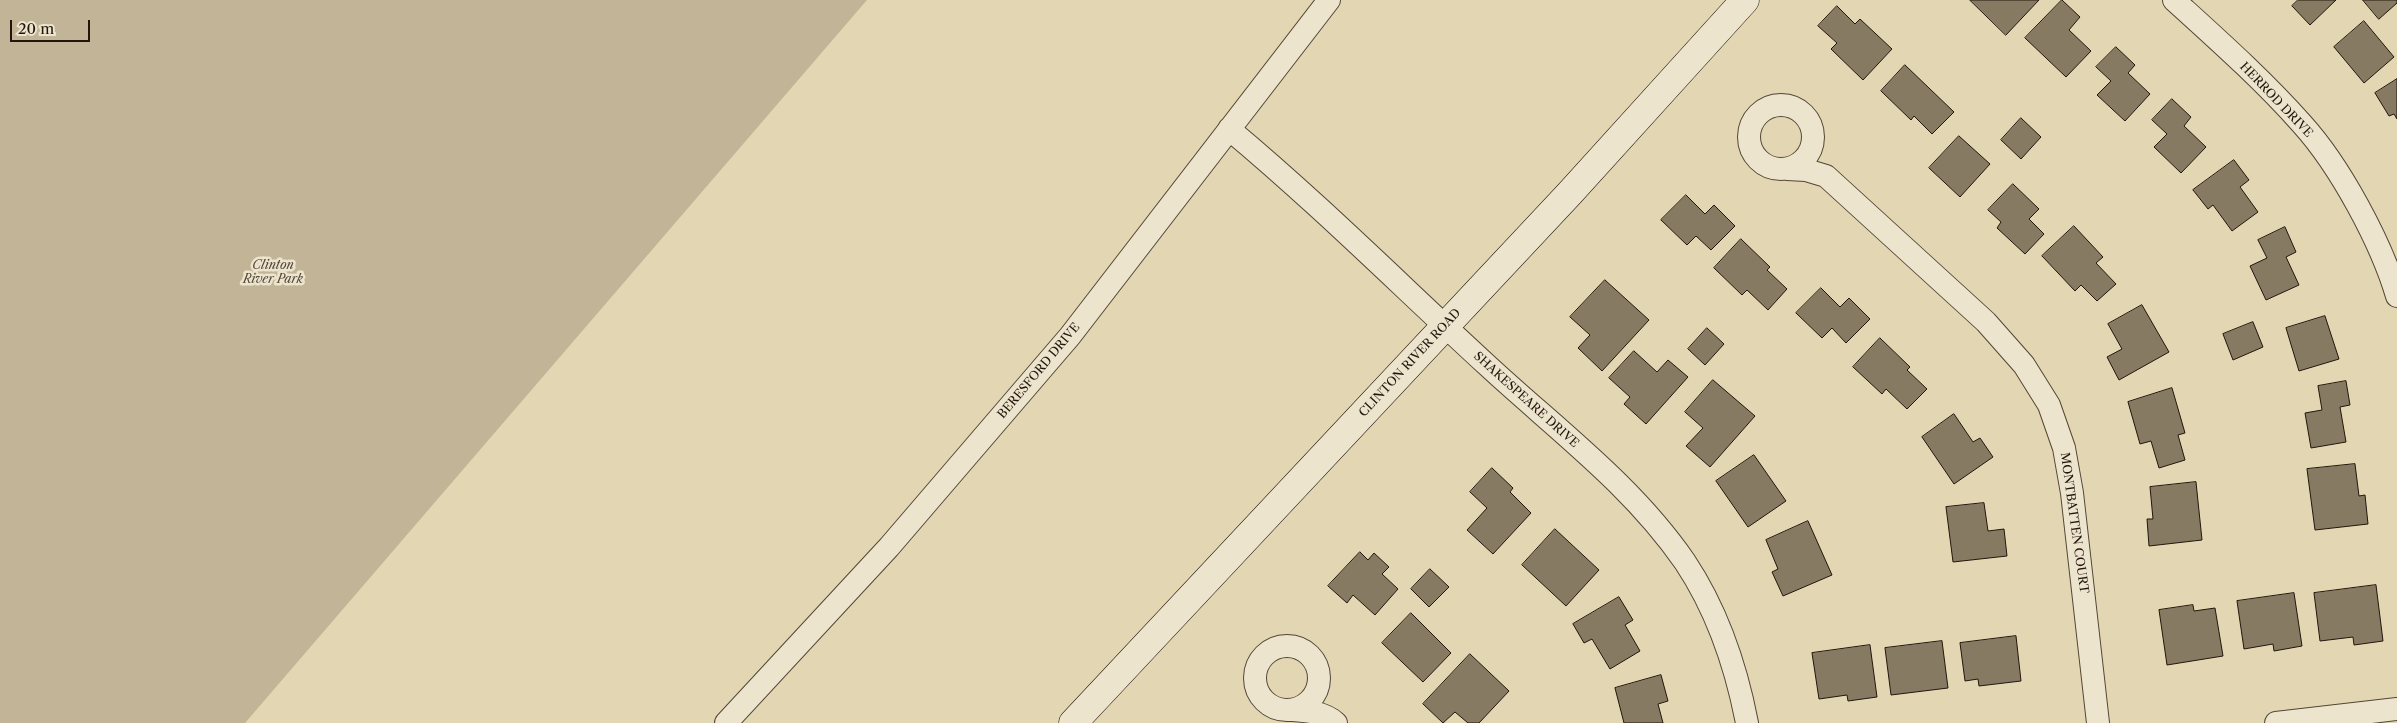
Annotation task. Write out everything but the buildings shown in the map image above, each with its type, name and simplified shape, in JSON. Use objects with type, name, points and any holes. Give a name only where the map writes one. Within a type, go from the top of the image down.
[{"type":"street","name":"BERESFORD DRIVE","points":[[726,723],[889,547],[1070,336],[1329,0]]},
{"type":"street","name":"CLINTON RIVER ROAD","points":[[1072,723],[1570,193],[1745,0]]},
{"type":"street","name":"HERROD DRIVE","points":[[2174,0],[2303,124],[2343,180],[2363,217],[2397,296]]},
{"type":"street","name":"MONTBATTEN COURT","points":[[1826,176],[1806,170],[1771,167],[1757,159],[1749,140],[1753,120],[1770,106],[1790,105],[1807,118],[1812,127],[1818,157],[1826,176],[1986,322],[2024,364],[2049,405],[2064,448],[2072,493],[2098,723]]},
{"type":"street","name":"SHAKESPEARE DRIVE","points":[[1229,129],[1296,188],[1444,326],[1635,499],[1685,563],[1715,617],[1739,681],[1746,723]]},
{"type":"street","points":[[1787,169],[1797,165],[1806,158],[1814,138]]},
{"type":"street","points":[[1287,646],[1302,649],[1314,660],[1323,699],[1333,721],[1311,711],[1282,710],[1271,706],[1263,699],[1255,680],[1256,670],[1267,652],[1276,647],[1287,646]]},
{"type":"street","points":[[1292,710],[1311,700],[1317,691],[1320,680]]},
{"type":"street","points":[[2276,723],[2397,709]]},
{"type":"green space","name":"Clinton River Park","points":[[0,0],[867,0],[245,723],[0,723]]}]
